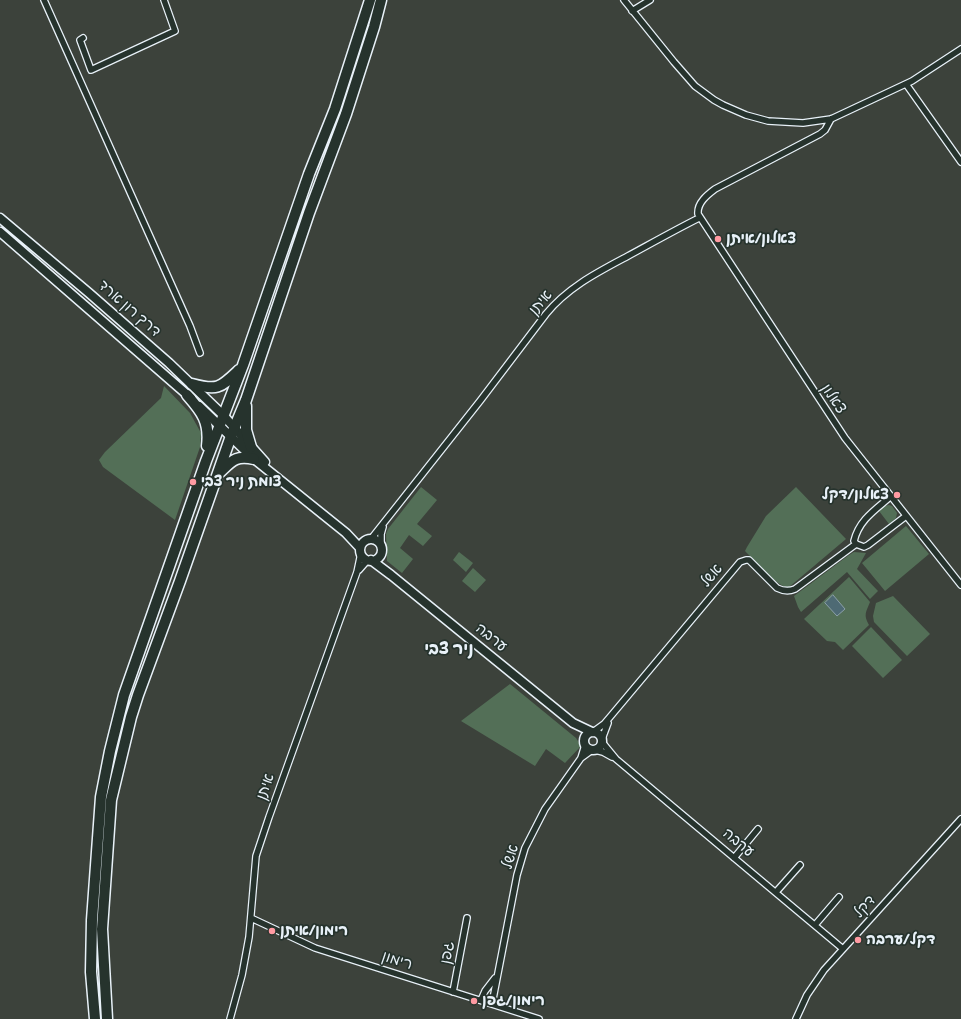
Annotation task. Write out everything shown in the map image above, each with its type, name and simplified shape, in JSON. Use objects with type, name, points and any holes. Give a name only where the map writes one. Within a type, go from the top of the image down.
[{"type":"highway","points":[[94,1019],[91,972],[93,913],[101,797],[110,750],[124,695],[206,461],[243,365],[309,174],[335,109],[370,0]]},
{"type":"highway","points":[[108,1019],[102,929],[111,800],[133,709],[232,432],[246,400],[309,213],[346,114],[374,27],[381,0]]},
{"type":"highway","points":[[192,384],[212,389],[218,387],[225,383],[243,365]]},
{"type":"highway","points":[[187,395],[205,418],[208,434],[206,461]]},
{"type":"highway","points":[[246,400],[246,430],[251,447]]},
{"type":"highway","points":[[217,474],[235,459],[241,457],[254,459]]},
{"type":"street","points":[[44,0],[190,326],[200,353]]},
{"type":"street","points":[[83,38],[80,40],[91,70],[175,31],[164,0]]},
{"type":"street","points":[[624,0],[686,76],[704,93],[723,105],[752,117],[778,122],[803,123],[831,119],[906,84],[961,49]]},
{"type":"street","points":[[632,11],[650,0]]},
{"type":"street","points":[[906,84],[961,162]]},
{"type":"street","points":[[699,218],[697,211],[700,204],[708,194],[820,134],[825,130],[831,119]]},
{"type":"street","name":"דרך רון ארד","points":[[0,218],[89,293],[192,384],[232,432]]},
{"type":"street","name":"צאלון","points":[[699,218],[839,429],[890,497],[961,585]]},
{"type":"street","name":"איתן","points":[[369,539],[385,523],[546,314],[558,301],[578,284],[598,272],[699,218]]},
{"type":"street","name":"דרך רון ארד","points":[[0,232],[187,395],[221,420]]},
{"type":"street","points":[[232,432],[251,447],[283,482]]},
{"type":"street","points":[[232,432],[254,459],[346,533],[364,558],[370,560],[378,558],[381,549],[378,541],[359,539],[346,533]]},
{"type":"street","points":[[856,544],[854,541],[855,537],[862,522],[890,497]]},
{"type":"street","name":"אשל","points":[[592,732],[604,724],[740,562],[749,560],[777,588],[790,591],[795,589],[856,544],[864,547],[868,545],[906,516]]},
{"type":"street","name":"איתן","points":[[381,549],[381,534],[385,523]]},
{"type":"street","points":[[360,551],[362,544],[369,539]]},
{"type":"street","name":"ערבה","points":[[381,549],[382,559],[391,575]]},
{"type":"street","name":"איתן","points":[[230,1019],[246,955],[251,918],[256,856],[271,809],[357,572],[360,551]]},
{"type":"street","name":"איתן","points":[[357,572],[361,566],[370,560]]},
{"type":"street","name":"ערבה","points":[[370,560],[391,575],[573,723],[592,732]]},
{"type":"street","name":"אשל","points":[[602,740],[603,733],[610,717]]},
{"type":"street","name":"ערבה","points":[[573,723],[582,735],[584,742]]},
{"type":"street","points":[[592,732],[598,734],[602,740],[600,747],[594,750],[588,749],[584,742],[586,735],[592,732]]},
{"type":"street","name":"ערבה","points":[[602,740],[616,760]]},
{"type":"street","name":"אשל","points":[[578,762],[584,742]]},
{"type":"street","name":"אשל","points":[[481,1000],[485,991],[496,978],[518,868],[525,848],[545,809],[578,762],[594,750]]},
{"type":"street","name":"ערבה","points":[[594,750],[603,752],[616,760],[843,949]]},
{"type":"street","name":"דקל","points":[[796,1019],[815,981],[961,819]]},
{"type":"street","points":[[734,858],[758,829]]},
{"type":"street","points":[[776,892],[800,865]]},
{"type":"street","points":[[815,925],[839,897]]},
{"type":"street","name":"רימון","points":[[251,918],[316,948],[539,1019]]},
{"type":"street","name":"גפן","points":[[453,992],[467,918]]},
{"type":"street","name":"אשל","points":[[492,1004],[497,972]]},
{"type":"green space","points":[[164,386],[190,413],[201,433],[200,447],[175,520],[103,467],[99,460],[105,452],[161,398]]},
{"type":"green space","points":[[421,487],[437,500],[417,524],[432,536],[423,546],[409,535],[400,548],[413,559],[402,573],[387,561],[386,534],[388,529]]},
{"type":"green space","points":[[796,487],[846,539],[788,588],[771,577],[745,551],[766,516]]},
{"type":"green space","points":[[885,506],[892,506],[897,513],[896,518],[889,524],[879,511]]},
{"type":"green space","points":[[906,526],[929,554],[885,591],[862,563]]},
{"type":"green space","points":[[459,552],[473,563],[466,572],[453,560]]},
{"type":"green space","points":[[854,552],[866,553],[857,569],[878,591],[870,599],[847,572],[801,612],[794,596]]},
{"type":"green space","points":[[473,568],[486,580],[475,592],[462,581]]},
{"type":"green space","points":[[849,577],[870,602],[866,611],[867,622],[869,625],[843,650],[835,642],[827,641],[804,619]]},
{"type":"green space","points":[[893,596],[930,634],[907,656],[874,622],[873,616],[876,603]]},
{"type":"green space","points":[[871,627],[902,660],[883,678],[852,646]]},
{"type":"green space","points":[[510,684],[576,738],[581,746],[565,763],[546,749],[535,766],[461,721]]},
{"type":"water","points":[[833,595],[845,609],[837,616],[825,603]]},
{"type":"place","name":"צאלון/איתן","points":[[718,239]]},
{"type":"place","name":"צומת ניר צבי","points":[[193,482]]},
{"type":"place","name":"צאלון/דקל","points":[[897,495]]},
{"type":"place","name":"רימון/איתן","points":[[272,931]]},
{"type":"place","name":"דקל/ערבה","points":[[858,940]]},
{"type":"place","name":"רימון/גפן","points":[[474,1001]]},
{"type":"district","name":"ניר צבי","points":[[449,650]]}]
